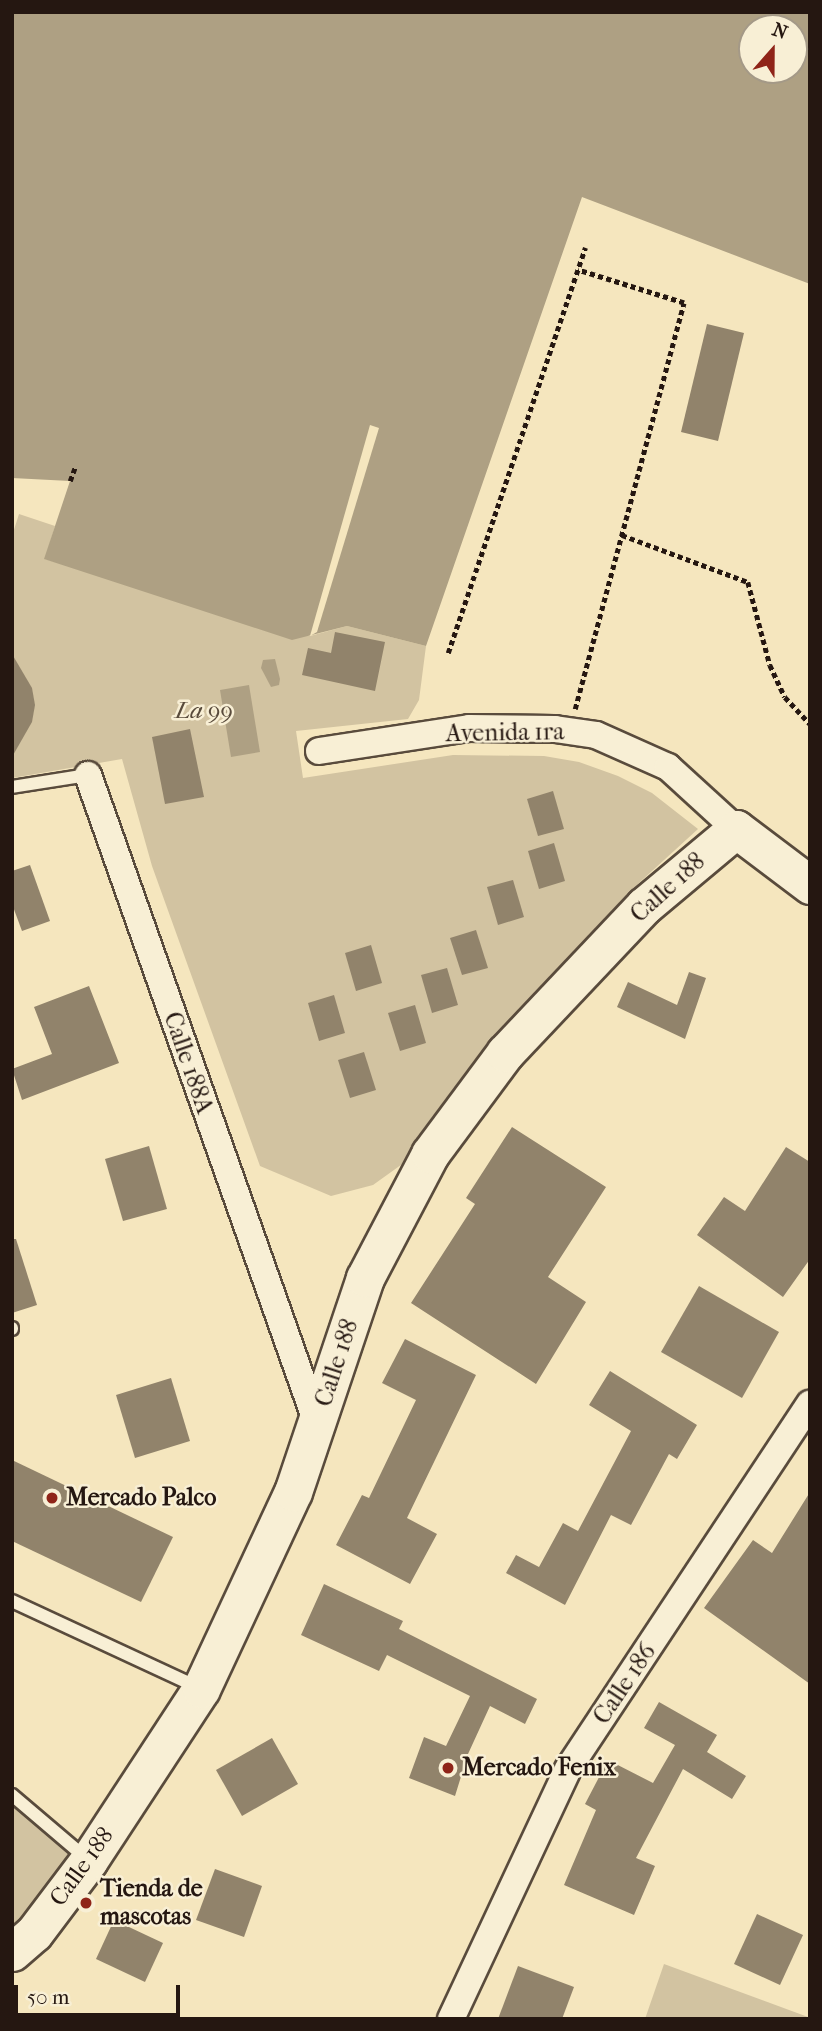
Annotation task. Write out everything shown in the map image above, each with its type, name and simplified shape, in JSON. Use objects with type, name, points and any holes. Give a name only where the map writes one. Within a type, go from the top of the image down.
[{"type":"street","name":"Avenida 1ra","points":[[319,751],[469,728],[569,731],[596,735],[668,766],[736,830],[810,885]]},
{"type":"street","name":"Calle 188A","points":[[88,775],[317,1423]]},
{"type":"street","name":"Calle 188","points":[[12,1952],[34,1933],[89,1860],[201,1689],[293,1492],[365,1278],[430,1154],[505,1053],[644,906],[736,830]]},
{"type":"street","name":"Calle 186","points":[[451,2019],[568,1769],[810,1404]]},
{"type":"lane","name":"Calle 188A","points":[[12,787],[88,775]]},
{"type":"lane","points":[[12,1601],[201,1689]]},
{"type":"lane","points":[[12,1796],[89,1860]]},
{"type":"path","points":[[448,653],[585,248]]},
{"type":"path","points":[[569,731],[684,303],[578,270]]},
{"type":"path","points":[[70,481],[75,467]]},
{"type":"path","points":[[622,535],[748,582],[769,665],[785,697],[810,724]]},
{"type":"green space","name":"La 99","points":[[19,514],[55,526],[45,559],[310,636],[347,626],[426,646],[419,700],[408,719],[296,731],[303,778],[453,755],[544,756],[579,762],[618,776],[652,793],[698,829],[629,892],[494,1038],[419,1152],[373,1185],[331,1196],[260,1166],[152,866],[122,759],[12,778],[12,536]]},
{"type":"green space","points":[[12,1795],[89,1860],[12,1952]]},
{"type":"green space","points":[[664,1964],[808,2017],[810,2019],[645,2019]]},
{"type":"shaded area","points":[[12,12],[810,12],[810,284],[582,197],[426,646],[347,626],[292,640],[44,559],[70,481],[12,478]]},
{"type":"shaded area","points":[[275,659],[280,679],[279,685],[271,687],[261,668],[263,660]]},
{"type":"shaded area","points":[[249,685],[260,752],[231,757],[220,690]]},
{"type":"pier","points":[[370,425],[379,428],[317,632],[310,636]]},
{"type":"building","points":[[707,324],[744,333],[718,441],[681,432]]},
{"type":"building","points":[[335,632],[385,642],[375,691],[302,675],[308,648],[331,653]]},
{"type":"building","points":[[12,654],[32,688],[35,705],[32,722],[12,757]]},
{"type":"building","points":[[190,729],[204,797],[165,804],[152,737]]},
{"type":"building","points":[[553,791],[564,829],[538,836],[527,799]]},
{"type":"building","points":[[554,843],[565,881],[539,889],[528,851]]},
{"type":"building","points":[[30,865],[50,921],[22,931],[12,904],[12,871]]},
{"type":"building","points":[[513,880],[524,917],[498,925],[487,887]]},
{"type":"building","points":[[476,930],[488,968],[462,975],[450,938]]},
{"type":"building","points":[[371,945],[382,983],[356,991],[345,953]]},
{"type":"building","points":[[447,968],[458,1005],[432,1013],[421,975]]},
{"type":"building","points":[[689,972],[706,978],[685,1039],[617,1007],[628,982],[677,1005]]},
{"type":"building","points":[[89,986],[119,1063],[22,1100],[12,1069],[52,1054],[34,1007]]},
{"type":"building","points":[[334,995],[345,1033],[319,1041],[308,1003]]},
{"type":"building","points":[[415,1005],[426,1043],[400,1051],[388,1013]]},
{"type":"building","points":[[364,1052],[376,1090],[350,1098],[338,1060]]},
{"type":"building","points":[[512,1127],[606,1187],[548,1277],[586,1302],[536,1384],[411,1303],[475,1204],[466,1198]]},
{"type":"building","points":[[149,1146],[167,1209],[123,1221],[105,1159]]},
{"type":"building","points":[[786,1147],[810,1162],[810,1259],[783,1297],[697,1235],[724,1197],[745,1211]]},
{"type":"building","points":[[12,1239],[16,1239],[37,1305],[12,1313]]},
{"type":"building","points":[[699,1286],[779,1332],[742,1398],[661,1352]]},
{"type":"building","points":[[405,1339],[476,1375],[407,1518],[437,1534],[410,1584],[336,1545],[362,1495],[369,1498],[416,1400],[382,1383]]},
{"type":"building","points":[[610,1371],[697,1425],[677,1459],[669,1454],[631,1525],[611,1515],[565,1605],[506,1573],[516,1555],[539,1567],[563,1523],[578,1531],[631,1431],[589,1405]]},
{"type":"building","points":[[171,1378],[190,1441],[135,1458],[116,1395]]},
{"type":"building","name":"Mercado Palco","points":[[12,1460],[173,1537],[141,1602],[12,1541]]},
{"type":"building","points":[[810,1492],[810,1684],[704,1608],[753,1540],[772,1553]]},
{"type":"building","points":[[324,1584],[403,1621],[399,1629],[537,1699],[525,1724],[490,1706],[468,1754],[455,1796],[409,1778],[424,1737],[446,1746],[470,1696],[387,1655],[379,1671],[301,1635]]},
{"type":"building","points":[[659,1702],[717,1735],[707,1752],[746,1776],[732,1799],[683,1769],[636,1858],[655,1866],[634,1915],[564,1885],[596,1810],[585,1804],[608,1760],[653,1783],[675,1745],[644,1728]]},
{"type":"building","points":[[272,1738],[298,1784],[242,1816],[216,1770]]},
{"type":"building","points":[[215,1869],[262,1886],[244,1937],[196,1920]]},
{"type":"building","points":[[757,1914],[803,1935],[780,1985],[734,1964]]},
{"type":"building","points":[[114,1920],[163,1943],[145,1982],[96,1959]]},
{"type":"building","points":[[518,1966],[574,1987],[562,2019],[498,2019]]},
{"type":"place","name":"Mercado Palco","points":[[52,1498]]},
{"type":"place","name":"Mercado Fenix","points":[[448,1768]]},
{"type":"place","name":"Tienda de mascotas","points":[[86,1903]]}]
